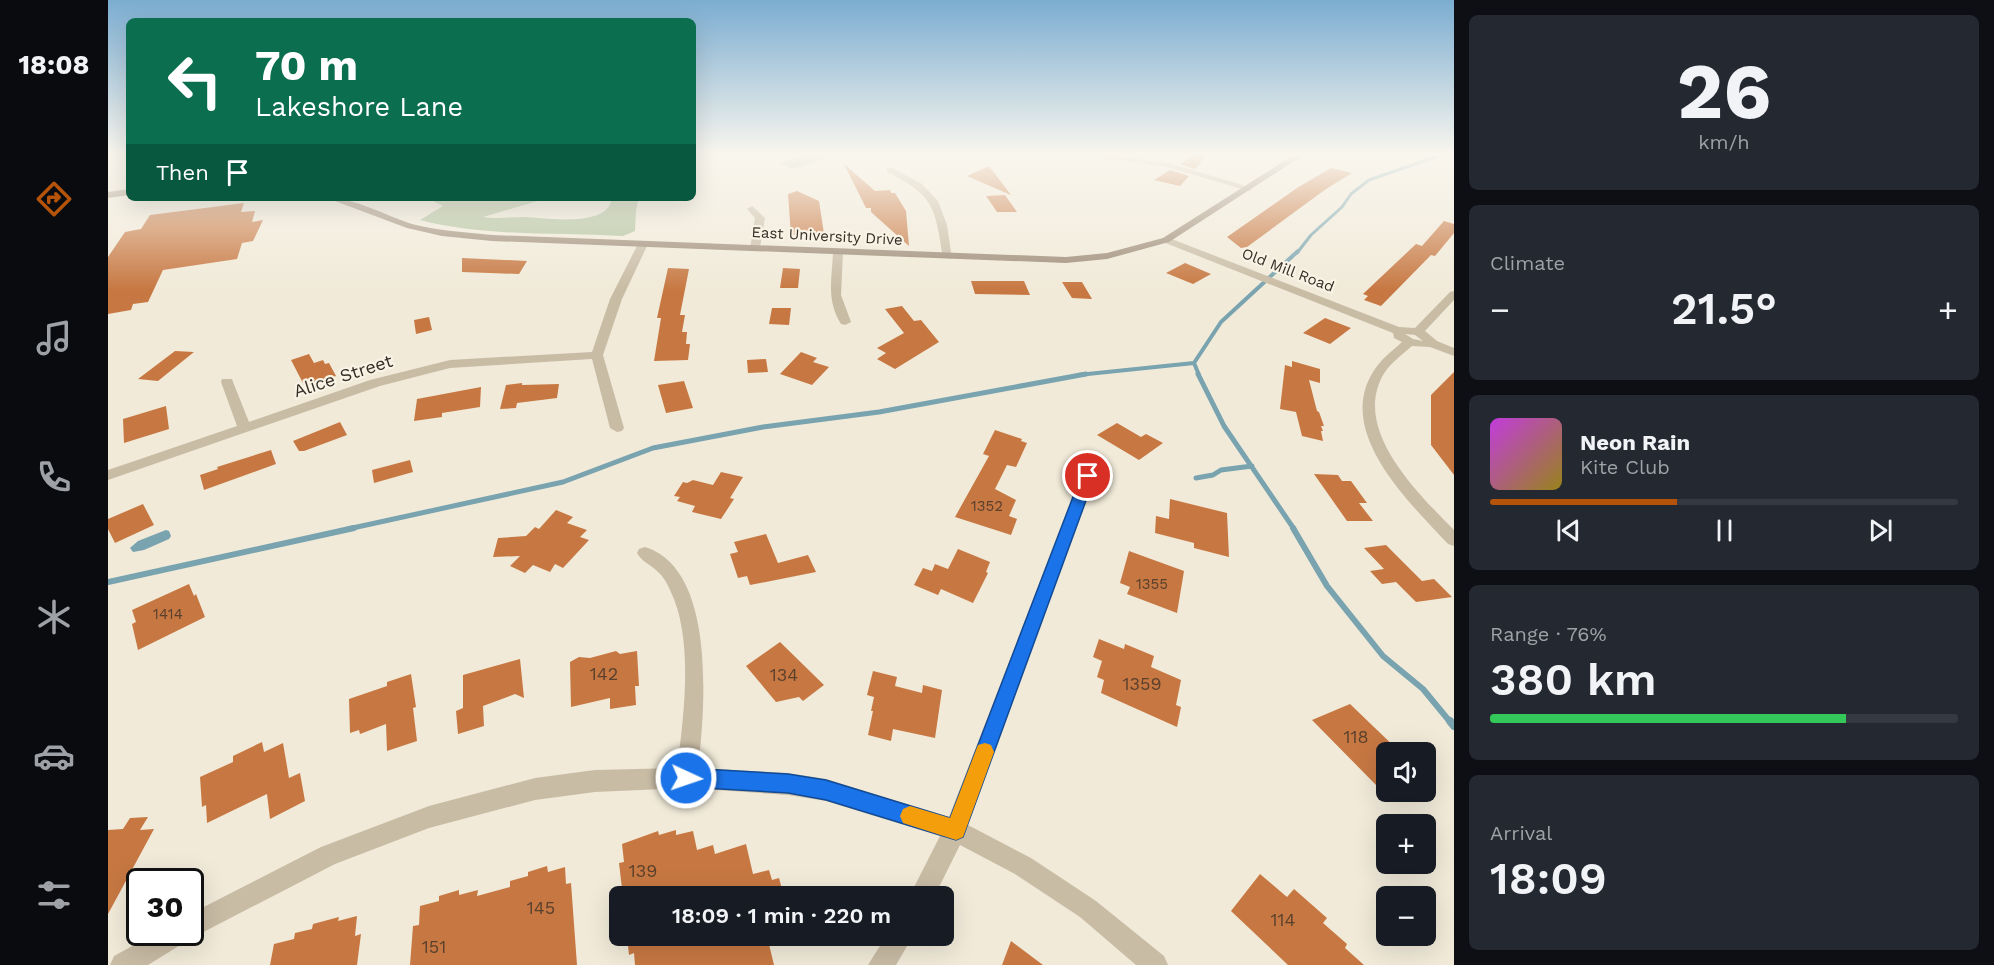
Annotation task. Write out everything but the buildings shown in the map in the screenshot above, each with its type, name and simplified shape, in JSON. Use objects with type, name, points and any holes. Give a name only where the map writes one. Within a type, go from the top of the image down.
[{"type":"main road","name":"East University Drive","points":[[339,201],[410,226],[442,233],[492,238],[1066,260],[1130,251],[1166,240],[1231,199]]},
{"type":"street","points":[[934,199],[940,213],[948,257]]},
{"type":"street","points":[[752,209],[760,218],[755,248]]},
{"type":"street","name":"Old Mill Road","points":[[1166,240],[1408,335],[1421,345],[1430,343],[1454,352]]},
{"type":"street","points":[[617,428],[597,355],[616,298],[643,244]]},
{"type":"street","points":[[838,252],[834,297],[835,307],[845,322]]},
{"type":"street","points":[[1454,294],[1408,335],[1377,374],[1368,400],[1369,421],[1377,443],[1399,481],[1454,540]]},
{"type":"street","name":"Alice Street","points":[[108,475],[415,371],[482,361],[597,355]]},
{"type":"street","points":[[227,382],[245,428]]},
{"type":"street","points":[[927,886],[956,830],[1088,476]]},
{"type":"street","points":[[645,553],[666,570],[682,597],[691,638],[694,725],[686,778]]},
{"type":"street","points":[[204,920],[330,855],[429,817],[535,789],[595,781],[686,778],[788,783],[826,790],[956,830],[1023,866],[1088,909],[1155,965]]},
{"type":"street","points":[[123,965],[157,946]]},
{"type":"street","points":[[881,965],[894,946]]},
{"type":"green space","points":[[433,201],[538,201],[483,217],[572,219],[597,215],[606,210],[610,201],[638,201],[635,231],[623,236],[495,231],[420,220],[443,206]]},
{"type":"water","points":[[166,530],[171,536],[169,539],[144,550],[133,552],[130,548],[138,541]]},
{"type":"waterway","points":[[1297,253],[1311,235],[1342,207],[1348,199]]},
{"type":"waterway","points":[[1194,363],[1221,322],[1298,251]]},
{"type":"waterway","points":[[1084,374],[1194,363]]},
{"type":"waterway","points":[[1194,363],[1199,375]]},
{"type":"waterway","points":[[348,529],[563,482],[653,448],[763,427],[879,412],[1084,374]]},
{"type":"waterway","points":[[1078,375],[1084,374]]},
{"type":"waterway","points":[[1198,374],[1224,426],[1251,466]]},
{"type":"waterway","points":[[1196,478],[1213,475],[1221,470],[1251,466]]},
{"type":"waterway","points":[[1251,466],[1294,529]]},
{"type":"waterway","points":[[108,582],[354,528]]},
{"type":"waterway","points":[[1293,528],[1327,586],[1383,656],[1423,689],[1451,723]]},
{"type":"waterway","points":[[1450,721],[1454,726]]},
{"type":"slow traffic","points":[[910,816],[956,830],[985,752]]},
{"type":"route","points":[[686,778],[788,783],[826,790],[956,830],[1088,476]]}]
